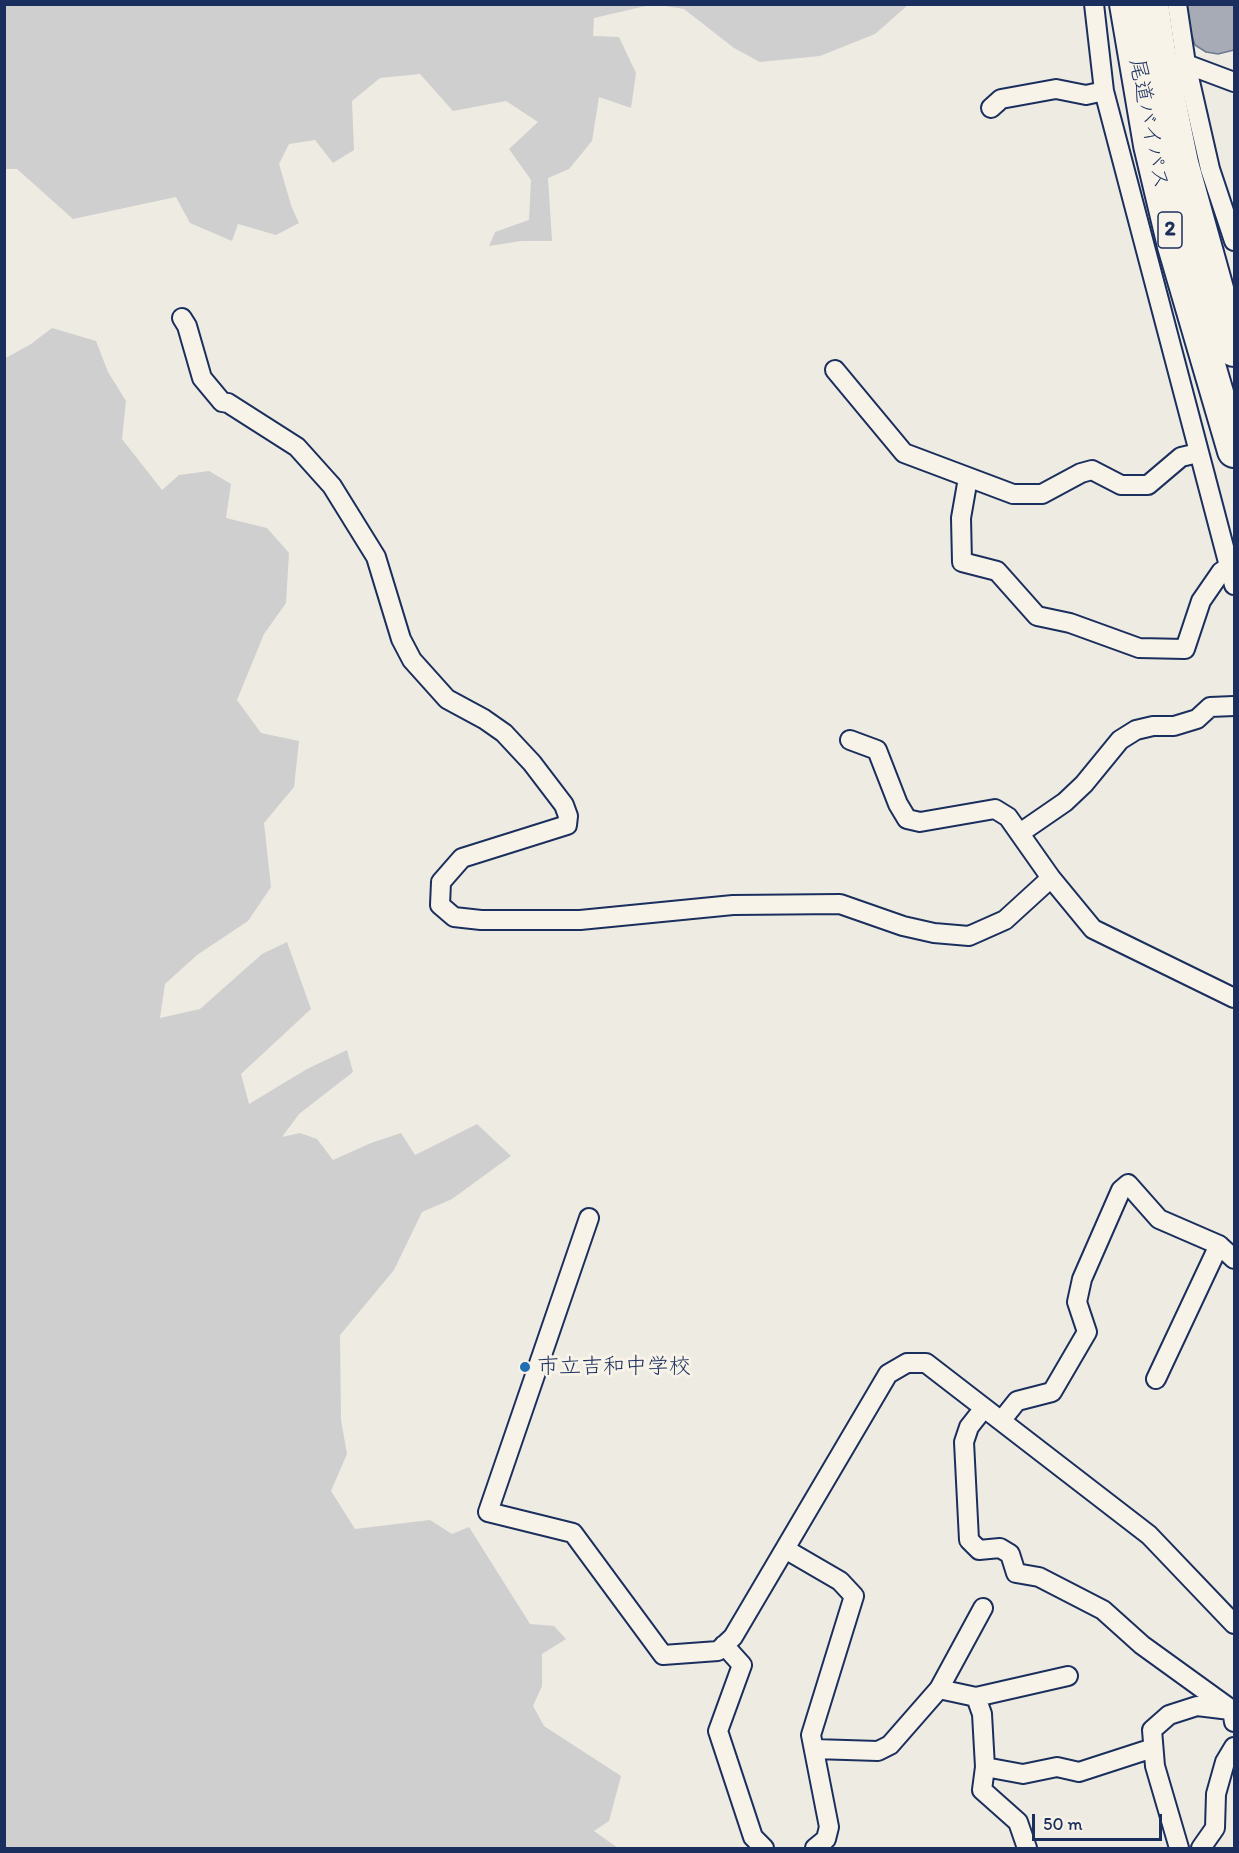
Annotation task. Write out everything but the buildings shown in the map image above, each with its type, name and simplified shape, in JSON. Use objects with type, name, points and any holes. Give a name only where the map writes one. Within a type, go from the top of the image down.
[{"type":"highway","name":"尾道バイパス","points":[[1126,4],[1150,145],[1174,246],[1234,451]]},
{"type":"highway","name":"尾道バイパス","points":[[1152,4],[1159,51],[1182,163],[1234,350]]},
{"type":"street","points":[[1094,4],[1104,91],[1198,453],[1231,565],[1234,585]]},
{"type":"street","points":[[1177,4],[1186,64],[1210,169],[1234,241]]},
{"type":"street","points":[[1186,64],[1234,82]]},
{"type":"street","points":[[991,108],[1001,99],[1056,89],[1086,96],[1104,91]]},
{"type":"street","points":[[182,318],[187,326],[202,378],[222,402],[297,447],[332,486],[376,557],[401,639],[412,660],[447,699],[504,733],[532,763],[564,805],[568,816],[567,825],[462,858],[441,882],[440,905],[454,917],[481,920],[580,920],[733,905],[840,904],[903,926],[934,933],[969,936],[1005,920],[1051,878]]},
{"type":"street","points":[[836,370],[904,453],[1013,494],[1042,494],[1081,473],[1092,470],[1121,485],[1148,485],[1181,457],[1198,453]]},
{"type":"street","points":[[968,478],[961,518],[962,562],[997,571],[1036,616],[1070,623],[1139,648],[1185,649],[1200,601],[1221,572],[1231,565]]},
{"type":"street","points":[[1020,833],[1065,802],[1084,784],[1120,740],[1136,730],[1153,726],[1174,726],[1197,719],[1210,707],[1234,706]]},
{"type":"street","points":[[850,740],[877,750],[906,819],[920,822],[995,809],[1008,817],[1051,878],[1093,929],[1234,994]]},
{"type":"street","points":[[1001,1421],[1017,1401],[1052,1392],[1087,1332],[1077,1302],[1082,1279],[1121,1190],[1128,1184],[1159,1219],[1219,1245],[1234,1259]]},
{"type":"street","points":[[589,1218],[488,1512],[573,1533],[663,1655],[718,1651],[733,1637],[888,1374],[907,1363],[926,1363],[1149,1535],[1234,1624]]},
{"type":"street","points":[[1156,1379],[1219,1245]]},
{"type":"street","points":[[984,1408],[969,1427],[964,1442],[969,1540],[980,1550],[1000,1548],[1011,1554],[1016,1573],[1039,1577],[1103,1610],[1142,1645],[1233,1716]]},
{"type":"street","points":[[784,1549],[840,1581],[854,1596],[811,1735],[828,1827],[826,1839],[815,1848]]},
{"type":"street","points":[[814,1749],[878,1751],[890,1745],[939,1689],[983,1608]]},
{"type":"street","points":[[724,1645],[741,1665],[718,1731],[753,1837],[764,1848]]},
{"type":"street","points":[[939,1689],[976,1697],[1068,1676]]},
{"type":"street","points":[[976,1697],[982,1714],[985,1767],[982,1790],[1018,1822],[1027,1848]]},
{"type":"street","points":[[1179,1848],[1155,1766],[1152,1730],[1169,1715],[1197,1706],[1233,1716]]},
{"type":"street","points":[[1201,1848],[1215,1828],[1216,1794],[1225,1762],[1234,1747]]},
{"type":"street","points":[[985,1767],[1023,1774],[1057,1767],[1079,1772],[1154,1748]]},
{"type":"shaded area","points":[[4,5],[650,5],[594,18],[593,36],[619,37],[636,73],[631,108],[599,97],[592,141],[569,169],[548,178],[552,241],[521,241],[489,246],[495,232],[529,220],[531,180],[509,149],[538,122],[506,101],[453,111],[420,74],[380,78],[352,101],[354,150],[333,163],[315,140],[289,144],[279,164],[292,208],[299,223],[276,235],[238,224],[232,241],[190,223],[176,197],[73,219],[17,169],[5,169]]},
{"type":"shaded area","points":[[659,5],[908,5],[875,34],[820,56],[760,62],[734,48],[684,9]]},
{"type":"shaded area","points":[[1185,5],[1234,5],[1234,50],[1218,54],[1206,52],[1195,45],[1186,18]]},
{"type":"shaded area","points":[[52,328],[96,341],[108,372],[126,401],[122,439],[162,490],[179,475],[209,471],[231,484],[226,518],[267,528],[289,553],[286,603],[264,634],[237,700],[261,733],[299,741],[294,787],[264,823],[271,887],[248,921],[197,955],[165,984],[160,1018],[200,1009],[262,954],[287,942],[311,1009],[241,1074],[249,1104],[307,1069],[347,1050],[353,1072],[299,1114],[282,1137],[300,1133],[317,1139],[333,1160],[401,1133],[415,1155],[477,1124],[511,1156],[452,1199],[422,1212],[394,1270],[340,1335],[341,1420],[347,1454],[331,1491],[355,1529],[430,1520],[452,1534],[469,1527],[530,1624],[554,1626],[566,1639],[542,1654],[542,1686],[533,1706],[544,1726],[621,1776],[609,1821],[594,1831],[618,1848],[5,1848],[4,359],[31,344]]},
{"type":"place","name":"市立吉和中学校","points":[[525,1367]]}]
